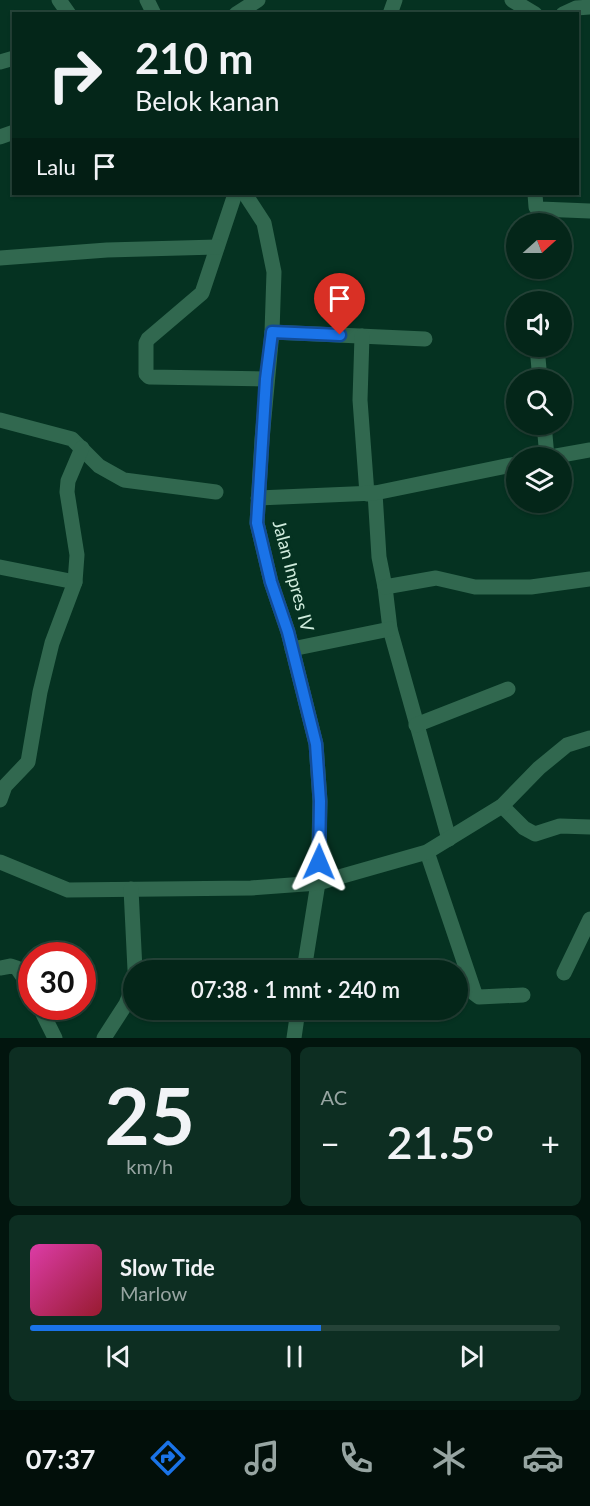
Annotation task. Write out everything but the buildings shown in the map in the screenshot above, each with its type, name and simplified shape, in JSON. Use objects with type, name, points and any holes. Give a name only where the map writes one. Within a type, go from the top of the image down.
[{"type":"street","points":[[238,8],[258,0]]},
{"type":"street","points":[[512,0],[532,12]]},
{"type":"street","points":[[567,12],[576,8],[590,7]]},
{"type":"street","points":[[235,195],[202,293],[146,342],[146,374],[149,377],[266,379]]},
{"type":"street","name":"Jalan Inpres IV","points":[[246,195],[264,224],[274,272],[272,332],[266,379],[257,523],[316,744],[320,801],[318,883],[306,960]]},
{"type":"street","points":[[535,195],[536,207],[590,211]]},
{"type":"street","points":[[0,258],[107,250],[217,247]]},
{"type":"street","points":[[272,332],[424,339]]},
{"type":"street","points":[[362,336],[360,400],[390,629],[449,839]]},
{"type":"street","points":[[0,420],[72,440],[99,466],[124,480],[216,492]]},
{"type":"street","points":[[0,800],[6,786],[28,762],[40,692],[52,643],[75,582],[77,555],[67,492],[68,481],[82,448]]},
{"type":"street","points":[[572,453],[590,450]]},
{"type":"street","points":[[258,498],[371,494],[506,466]]},
{"type":"street","points":[[0,567],[75,582]]},
{"type":"street","points":[[385,586],[436,578],[475,587],[531,586],[590,579]]},
{"type":"street","points":[[292,649],[390,629]]},
{"type":"street","points":[[416,725],[508,689]]},
{"type":"street","points":[[0,862],[68,890],[251,888],[318,883],[427,852],[502,806],[539,768],[567,745],[590,738]]},
{"type":"street","points":[[502,806],[524,828],[535,834],[560,826],[590,827]]},
{"type":"street","points":[[427,852],[475,994],[479,997],[523,995]]},
{"type":"street","points":[[131,889],[135,960]]},
{"type":"street","points":[[564,973],[590,919]]},
{"type":"street","points":[[0,968],[11,966],[18,969]]},
{"type":"street","points":[[104,1038],[123,1009]]},
{"type":"street","points":[[46,1020],[55,1038]]},
{"type":"street","points":[[294,1038],[297,1020]]},
{"type":"route","points":[[319,862],[320,801],[316,744],[288,632],[271,582],[257,523],[266,379],[272,332],[340,335]]}]
